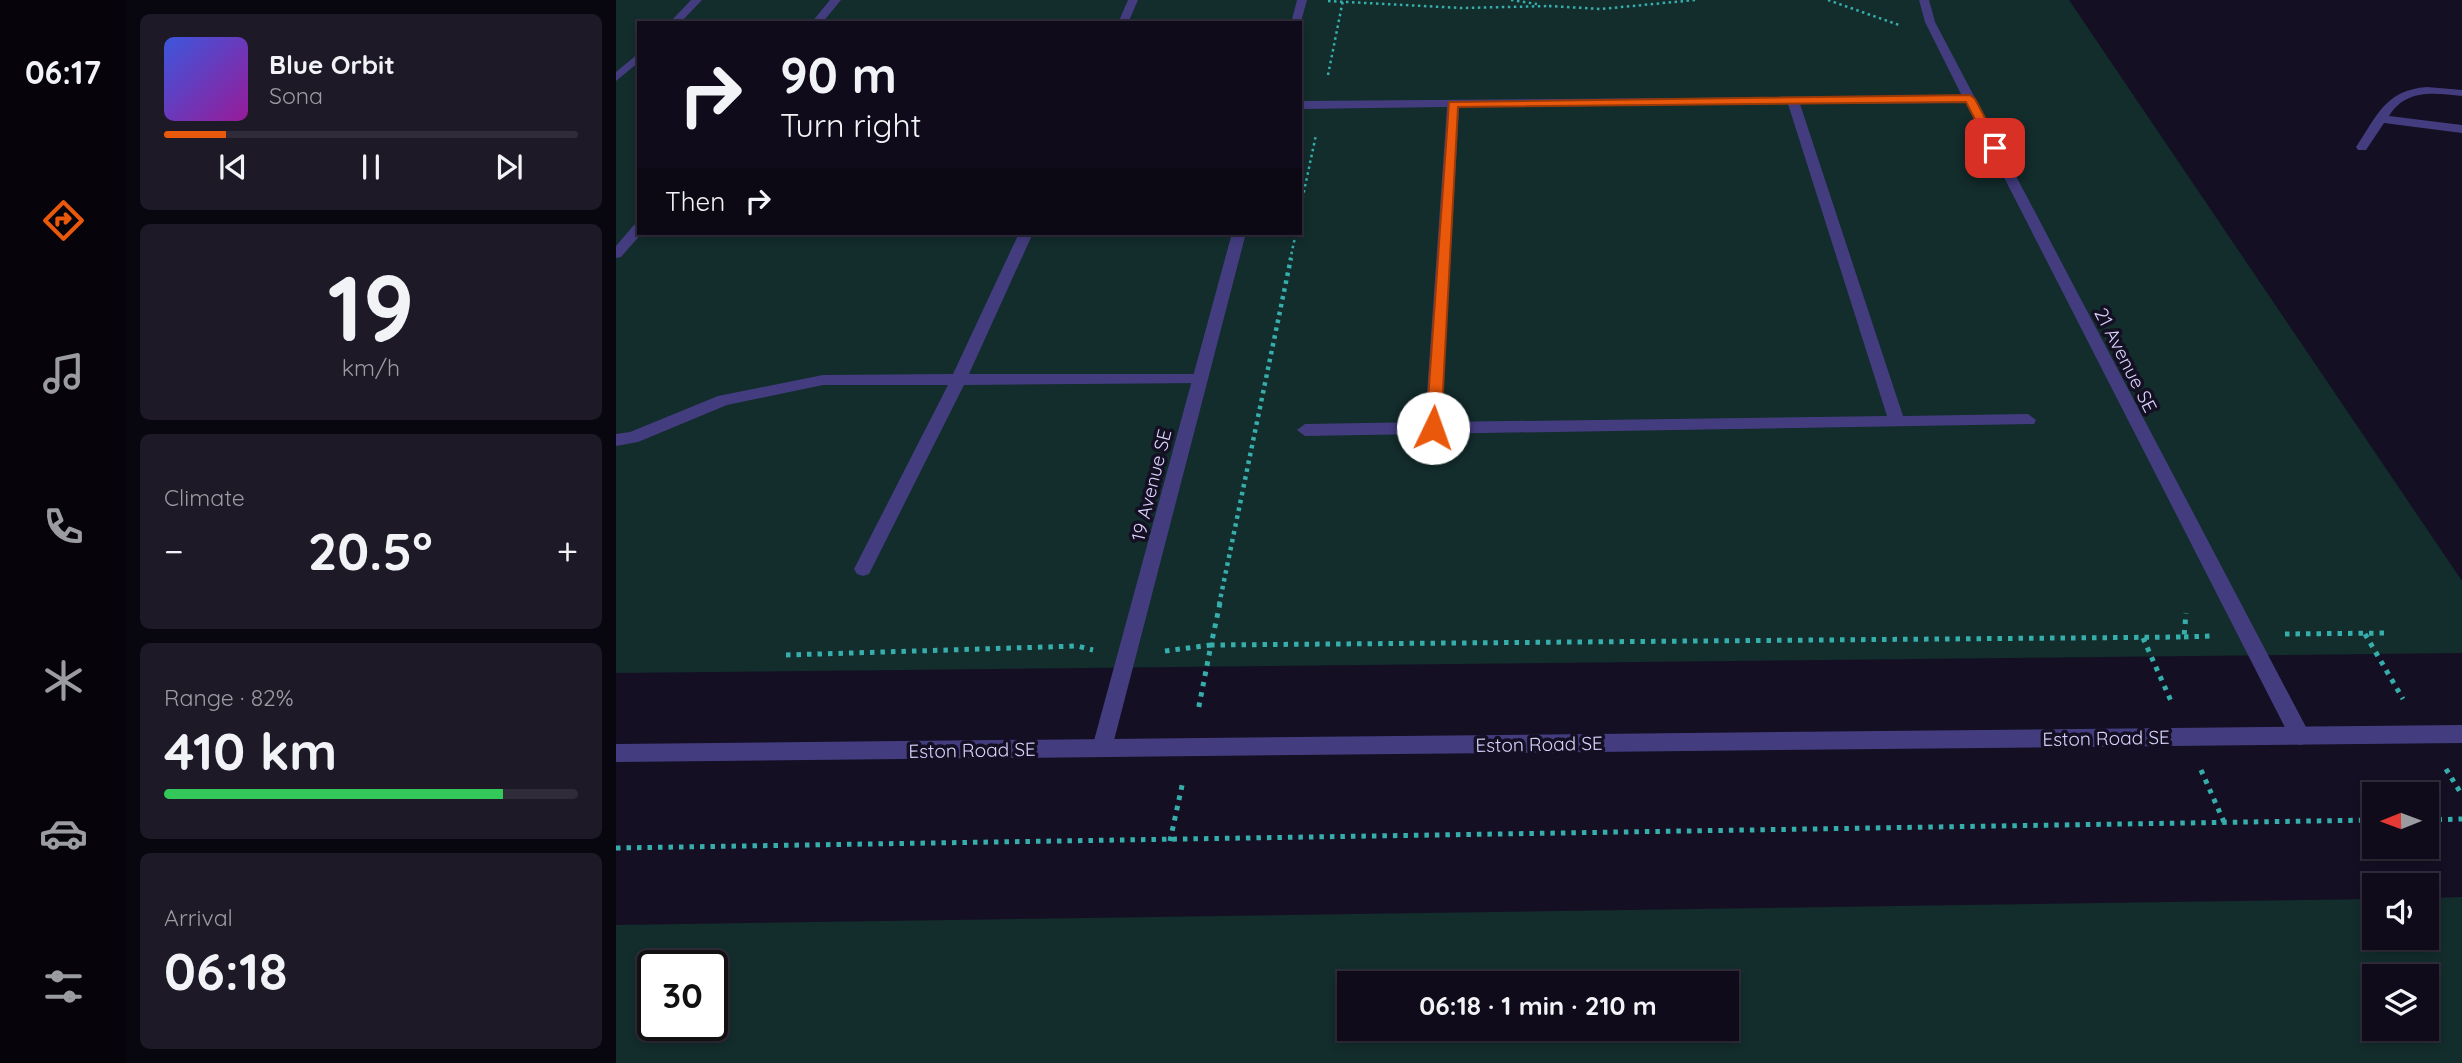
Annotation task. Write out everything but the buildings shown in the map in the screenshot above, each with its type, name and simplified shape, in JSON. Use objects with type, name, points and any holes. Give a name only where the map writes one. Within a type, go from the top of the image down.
[{"type":"street","points":[[676,21],[697,0]]},
{"type":"street","points":[[818,21],[836,0]]},
{"type":"street","points":[[1124,21],[1133,0]]},
{"type":"street","points":[[1297,21],[1302,0]]},
{"type":"street","name":"21 Avenue SE","points":[[1924,0],[1930,22],[2300,736]]},
{"type":"street","points":[[616,78],[637,58]]},
{"type":"street","points":[[2362,147],[2395,99],[2434,90],[2462,93]]},
{"type":"street","points":[[1302,105],[1970,99]]},
{"type":"street","points":[[1793,100],[1897,422]]},
{"type":"street","points":[[1433,428],[1453,104]]},
{"type":"street","points":[[2381,119],[2462,129]]},
{"type":"street","points":[[616,254],[637,230]]},
{"type":"street","points":[[863,569],[959,379],[1025,235]]},
{"type":"street","name":"19 Avenue SE","points":[[1102,748],[1239,235]]},
{"type":"street","points":[[616,440],[632,438],[724,400],[823,380],[1200,379]]},
{"type":"street","points":[[1305,429],[2028,420]]},
{"type":"street","name":"Eston Road SE","points":[[616,753],[2462,734]]},
{"type":"path","points":[[1511,0],[1551,6]]},
{"type":"path","points":[[1324,1],[1461,8],[1551,6],[1601,9],[1695,0]]},
{"type":"path","points":[[1828,0],[1906,27]]},
{"type":"path","points":[[1204,682],[1296,235]]},
{"type":"path","points":[[1211,645],[2184,637],[2186,613]]},
{"type":"path","points":[[2313,634],[2389,633]]},
{"type":"path","points":[[2364,634],[2383,666]]},
{"type":"path","points":[[2143,638],[2156,668]]},
{"type":"path","points":[[786,655],[1077,646]]},
{"type":"path","points":[[2211,794],[2224,822]]},
{"type":"path","points":[[1170,841],[1176,811]]},
{"type":"path","points":[[2440,820],[2462,820]]},
{"type":"path","points":[[616,848],[2362,821]]},
{"type":"green space","points":[[616,0],[2069,0],[2462,581],[2462,653],[616,673]]},
{"type":"green space","points":[[2462,897],[2462,1063],[616,1063],[616,925],[2362,899],[2362,950],[2439,950],[2439,898]]},
{"type":"route","points":[[1433,428],[1453,104],[1970,99],[1995,148]]}]
